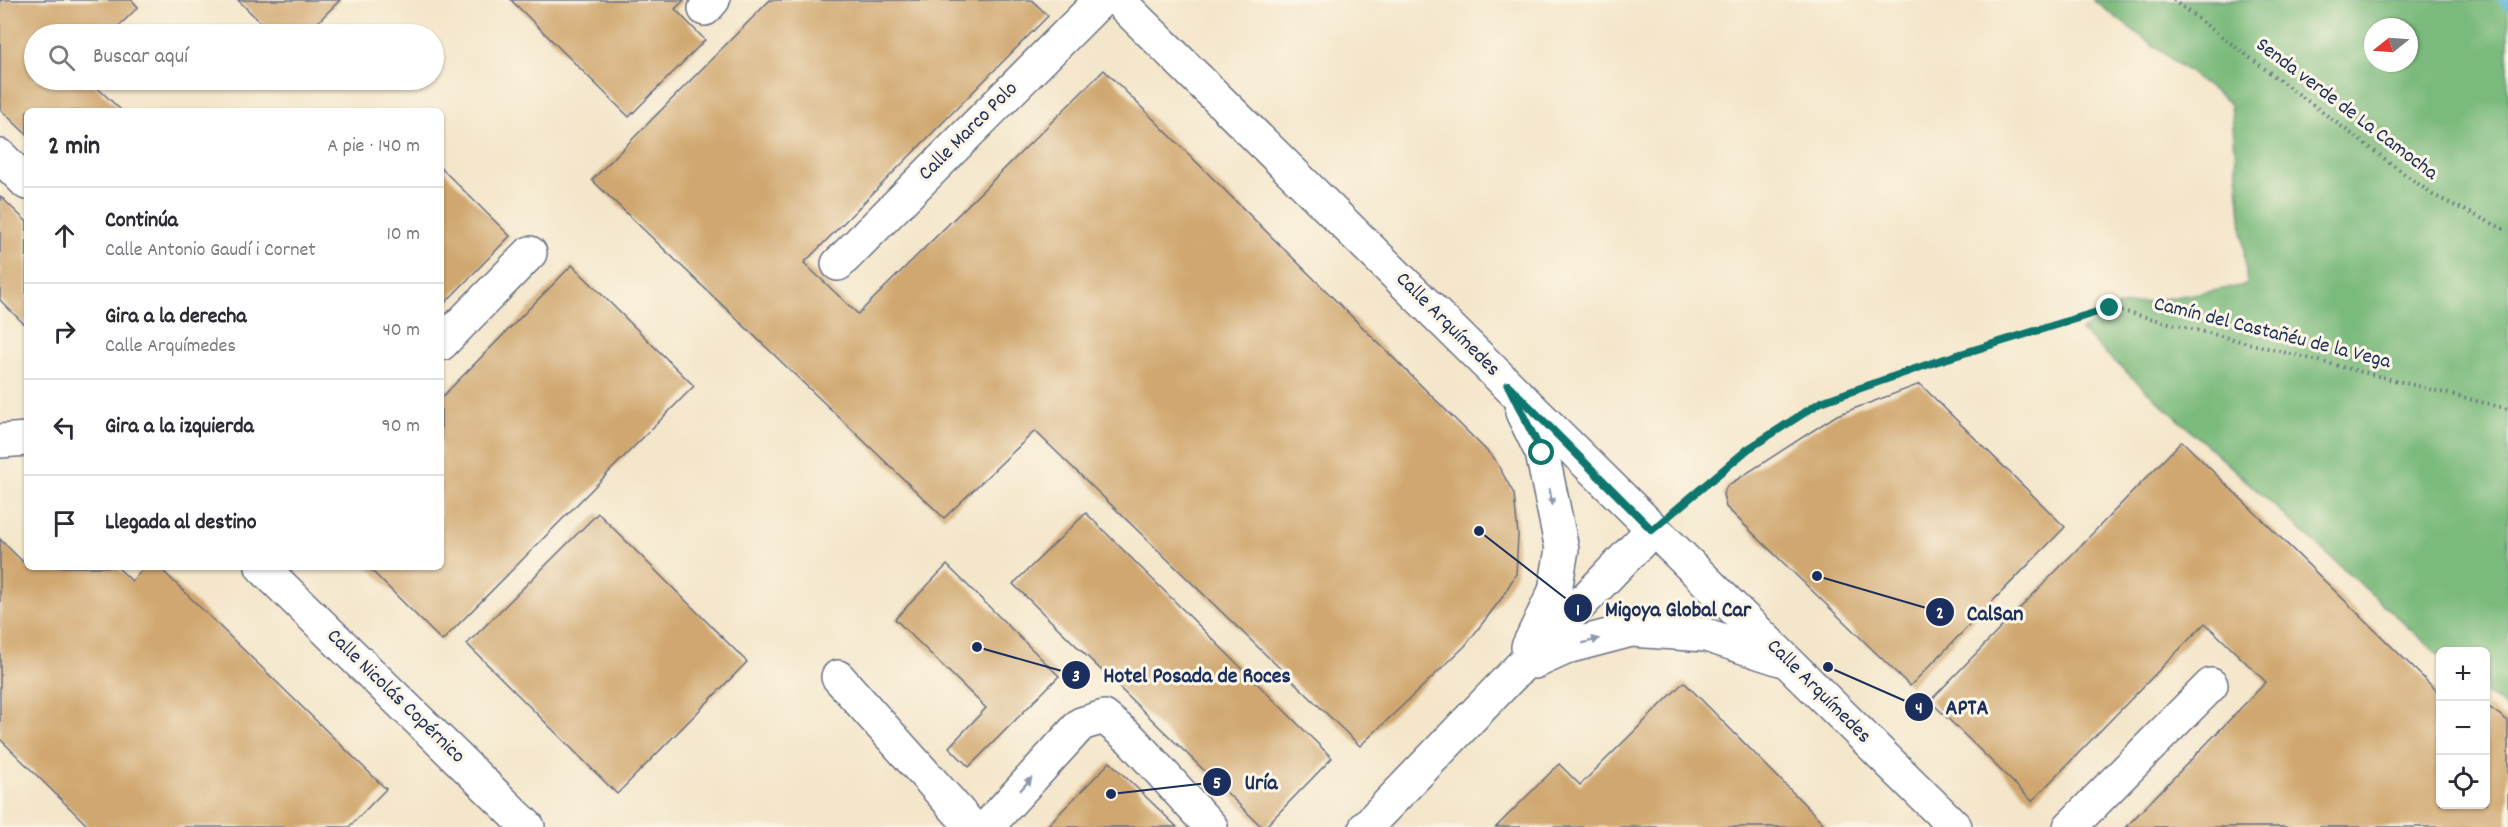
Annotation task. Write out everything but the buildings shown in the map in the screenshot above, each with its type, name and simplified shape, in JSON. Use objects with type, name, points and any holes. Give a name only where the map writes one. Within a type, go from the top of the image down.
[{"type":"street","name":"Calle Marco Polo","points":[[838,264],[1101,0]]},
{"type":"street","name":"Calle Arquímedes","points":[[1118,0],[1955,827]]},
{"type":"street","points":[[0,156],[24,180]]},
{"type":"street","points":[[444,341],[530,253]]},
{"type":"street","points":[[1508,385],[1542,453],[1562,549],[1555,591],[1518,671]]},
{"type":"street","points":[[0,441],[24,439]]},
{"type":"street","points":[[1366,827],[1652,530]]},
{"type":"street","name":"Calle Nicolás Copérnico","points":[[265,570],[528,827]]},
{"type":"street","points":[[1518,671],[1570,646],[1632,630],[1706,635],[1788,662]]},
{"type":"street","points":[[838,677],[972,827]]},
{"type":"street","points":[[2070,827],[2211,685]]},
{"type":"street","points":[[987,827],[1081,724],[1104,717],[1131,739],[1210,827]]},
{"type":"path","name":"Senda verde de La Camocha","points":[[2173,0],[2433,195],[2508,231]]},
{"type":"path","name":"Camín del Castañéu de la Vega","points":[[1652,530],[1748,449],[1821,402],[1935,362],[2110,308],[2508,409]]},
{"type":"green space","points":[[2093,0],[2508,0],[2508,708],[2490,696],[2490,647],[2436,647],[2436,652],[2081,331],[2110,308],[2247,285],[2231,104]]},
{"type":"waterway","points":[[2504,0],[2508,5]]},
{"type":"place","name":"Migoya Global Car","points":[[1479,531]]},
{"type":"place","name":"CalSan","points":[[1817,576]]},
{"type":"place","name":"Hotel Posada de Roces","points":[[977,647]]},
{"type":"place","name":"APTA","points":[[1828,667]]},
{"type":"place","name":"Uría","points":[[1111,794]]},
{"type":"route","points":[[1542,453],[1508,385],[1652,530],[1748,449],[1821,402],[1935,362],[2110,308]]}]
